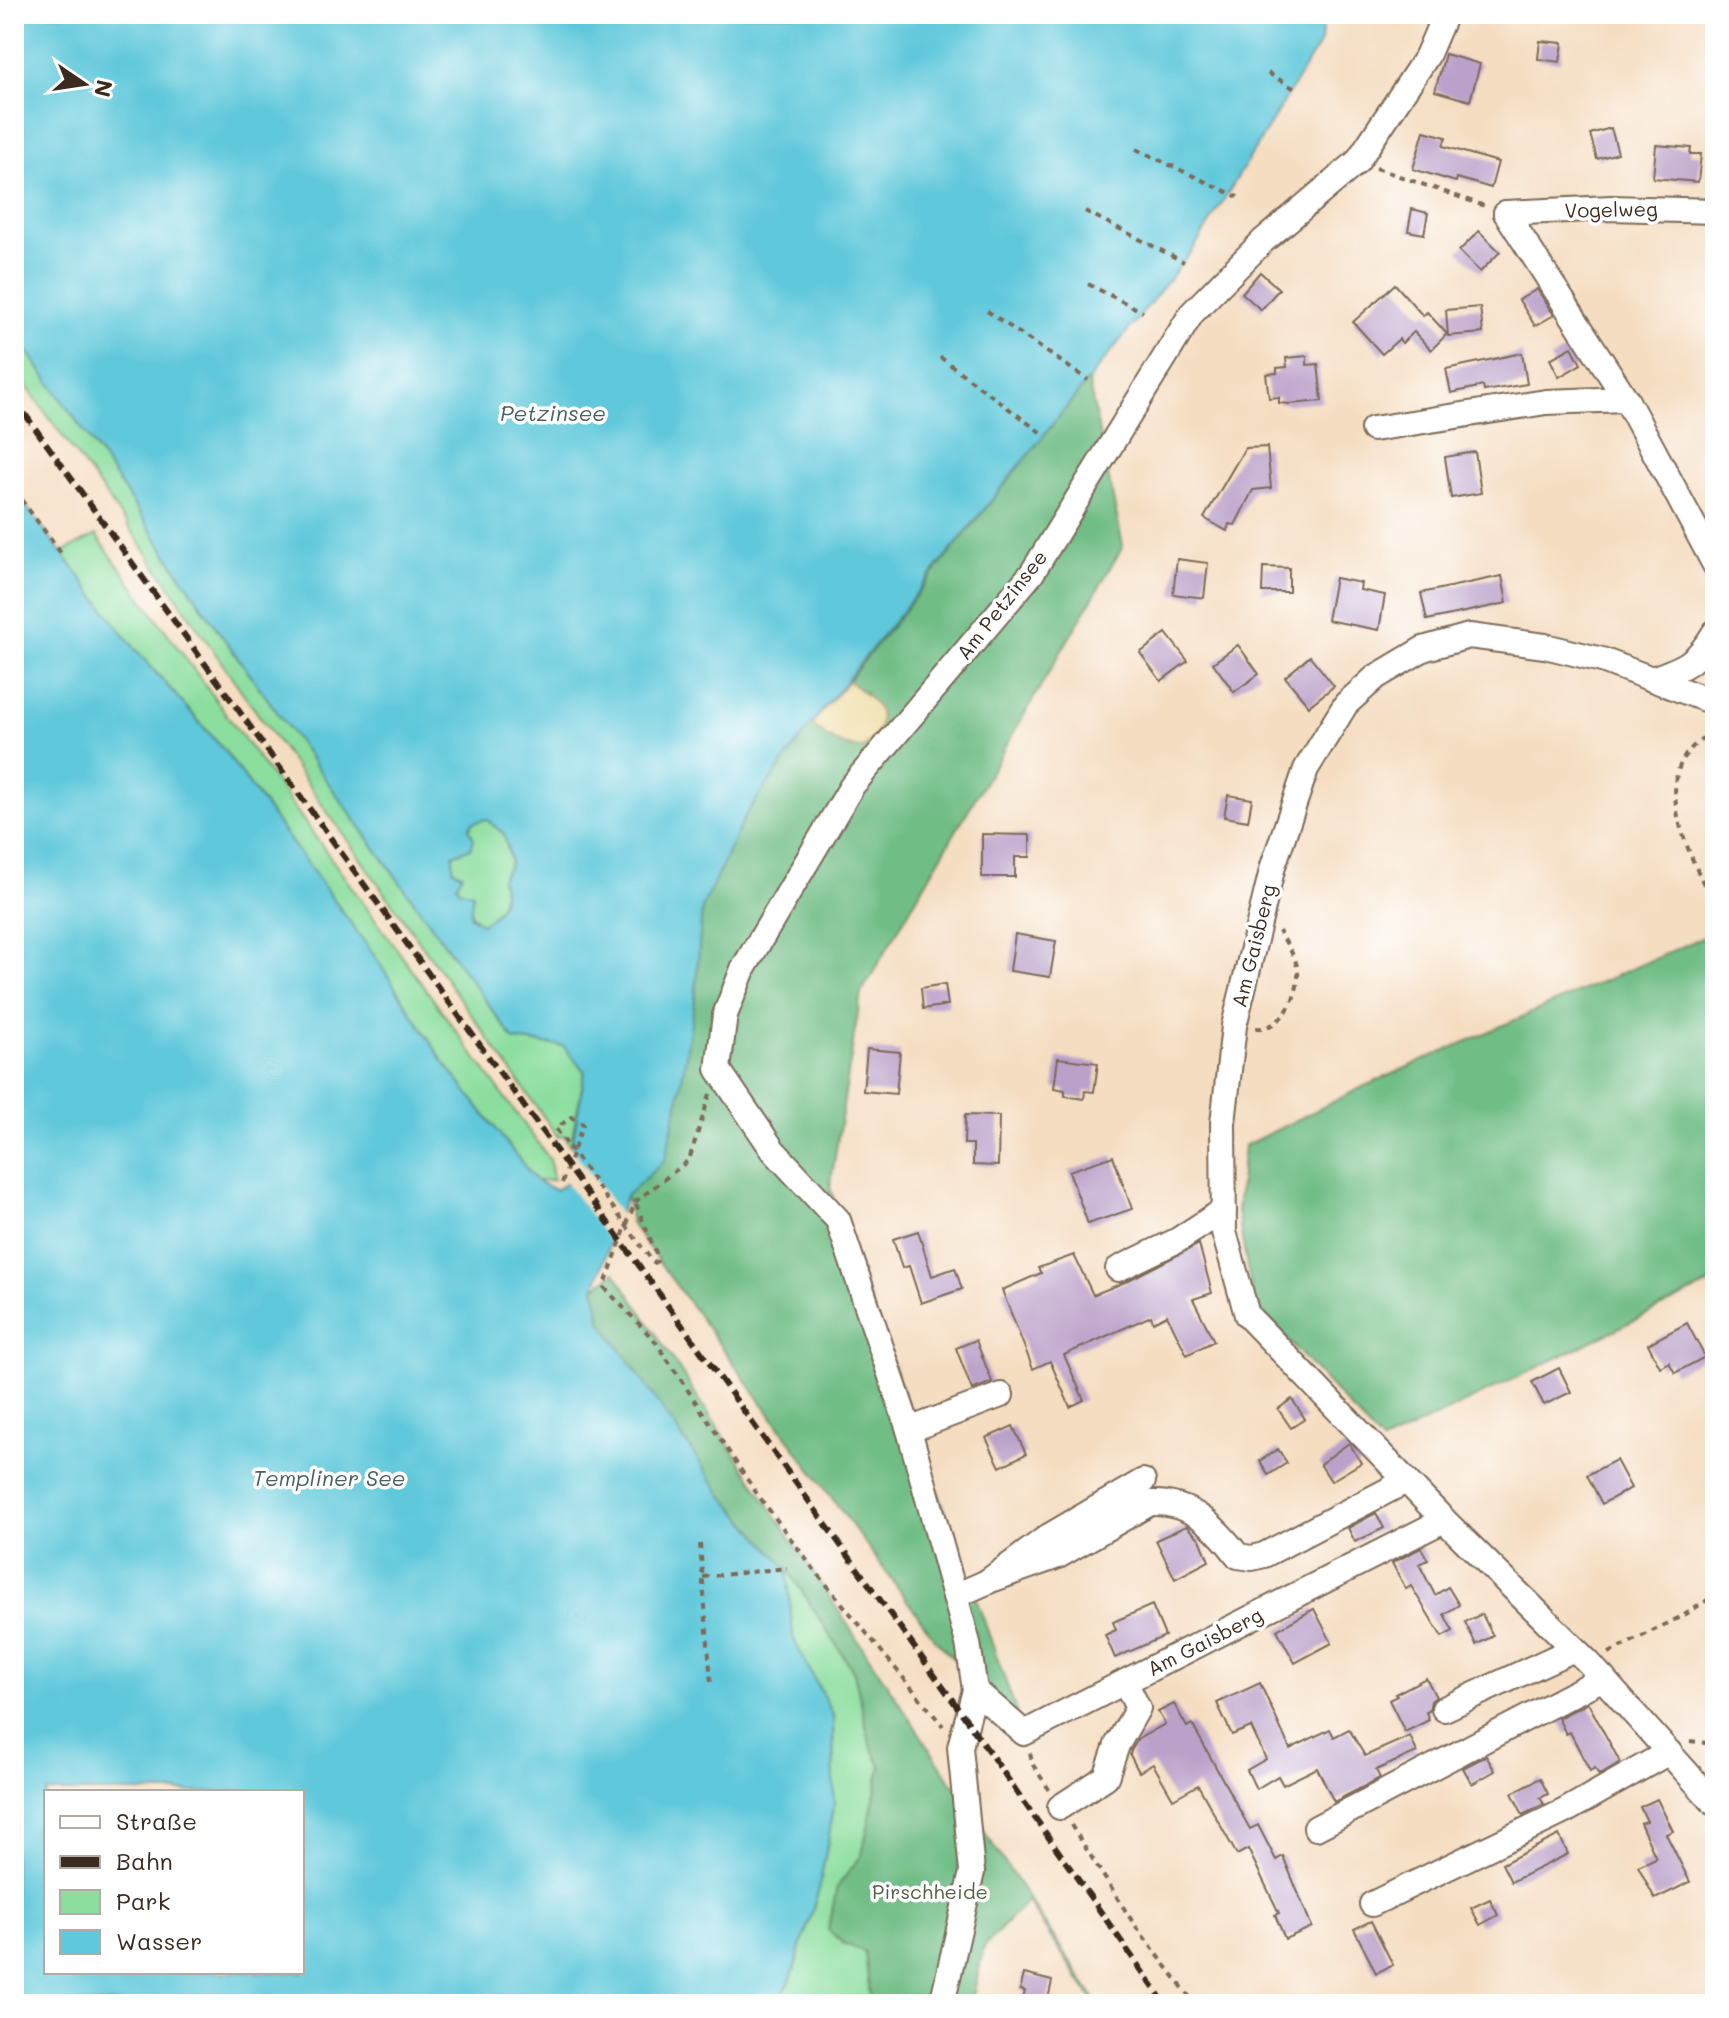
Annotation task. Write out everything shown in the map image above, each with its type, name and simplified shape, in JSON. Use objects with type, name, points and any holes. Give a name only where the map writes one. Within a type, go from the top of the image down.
[{"type":"street","name":"Am Petzinsee","points":[[718,1069],[725,1015],[743,969],[852,786],[1032,573],[1192,313],[1263,241],[1357,162],[1427,56],[1445,14]]},
{"type":"street","name":"Vogelweg","points":[[1506,213],[1611,208],[1715,211]]},
{"type":"street","points":[[1506,213],[1626,399],[1715,565]]},
{"type":"street","points":[[1373,429],[1546,402],[1626,399]]},
{"type":"street","points":[[1652,679],[1687,667],[1715,632]]},
{"type":"street","name":"Am Gaisberg","points":[[1714,1803],[1589,1663],[1444,1520],[1247,1315],[1224,1232],[1223,1123],[1234,1026],[1273,866],[1306,769],[1346,704],[1376,677],[1423,649],[1469,636],[1545,646],[1602,660],[1715,703]]},
{"type":"street","points":[[718,1069],[773,1150],[838,1220],[909,1430],[968,1643],[975,1690],[960,1747],[972,1872],[942,2004]]},
{"type":"street","points":[[1118,1269],[1178,1240],[1224,1210]]},
{"type":"street","points":[[909,1430],[1001,1395]]},
{"type":"street","points":[[988,1581],[1049,1536],[1143,1481]]},
{"type":"street","points":[[955,1596],[1058,1556],[1150,1503],[1183,1506],[1209,1522],[1238,1556],[1252,1558],[1264,1555],[1406,1481]]},
{"type":"street","name":"Am Gaisberg","points":[[1024,1733],[1444,1520]]},
{"type":"street","points":[[1444,1709],[1589,1663]]},
{"type":"street","points":[[1316,1828],[1589,1663]]},
{"type":"street","points":[[1060,1807],[1106,1777],[1117,1745],[1138,1708],[1125,1682]]},
{"type":"street","points":[[975,1690],[1024,1733]]},
{"type":"street","points":[[1372,1904],[1565,1811],[1669,1752]]},
{"type":"path","points":[[1268,73],[1297,90]]},
{"type":"path","points":[[1136,149],[1238,197]]},
{"type":"path","points":[[1357,162],[1506,213]]},
{"type":"path","points":[[1085,211],[1184,262]]},
{"type":"path","points":[[1088,284],[1143,312]]},
{"type":"path","points":[[987,311],[1088,380]]},
{"type":"path","points":[[940,357],[1044,435]]},
{"type":"path","points":[[14,490],[61,553]]},
{"type":"path","points":[[1715,732],[1705,737],[1687,755],[1676,778],[1673,802],[1685,841],[1715,908]]},
{"type":"path","points":[[1234,1026],[1263,1029],[1278,1020],[1290,1006],[1296,991],[1298,967],[1274,922],[1261,916]]},
{"type":"path","points":[[718,1069],[689,1160],[635,1202],[604,1287],[655,1341],[755,1491],[793,1542],[960,1747]]},
{"type":"path","points":[[562,1183],[583,1124],[571,1117],[556,1129],[569,1147],[641,1246],[654,1263],[657,1261],[656,1253],[635,1202]]},
{"type":"path","points":[[700,1544],[711,1682]]},
{"type":"path","points":[[703,1577],[787,1568]]},
{"type":"path","points":[[1589,1663],[1686,1614],[1715,1595]]},
{"type":"path","points":[[1024,1733],[1033,1765],[1134,1924],[1195,2004]]},
{"type":"green space","points":[[14,332],[220,633],[514,1040],[564,1046],[585,1073],[570,1146],[563,1135],[558,1137],[14,369]]},
{"type":"green space","points":[[1088,380],[1123,546],[861,993],[830,1188],[1024,1733],[936,1640],[632,1225],[626,1196],[665,1160],[695,999],[702,908],[746,814],[812,723],[818,730],[866,693],[848,681]]},
{"type":"green space","points":[[96,535],[550,1160],[553,1180],[536,1181],[443,1061],[374,955],[223,749],[136,650],[61,553]]},
{"type":"green space","points":[[486,819],[504,834],[511,862],[501,879],[503,893],[500,905],[482,924],[463,903],[452,855],[471,848],[469,830],[472,823]]},
{"type":"green space","points":[[1715,932],[1715,1281],[1382,1443],[1254,1303],[1237,1212],[1244,1146],[1365,1086]]},
{"type":"green space","name":"Pirschheide","points":[[615,1272],[1098,2004],[1095,2004],[1027,1901],[984,1947],[971,2004],[871,2004],[865,1952],[843,1943],[828,1930],[837,1887],[862,1855],[881,1766],[870,1743],[854,1672],[787,1568],[723,1496],[601,1321],[595,1287]]},
{"type":"green space","points":[[787,1568],[854,1672],[870,1743],[881,1766],[862,1856],[837,1887],[843,1943],[865,1952],[871,2004],[778,2004],[792,1976],[819,1889],[834,1807],[833,1715],[793,1638]]},
{"type":"sand","points":[[848,681],[875,704],[881,720],[879,729],[863,749],[834,741],[812,723]]},
{"type":"water","points":[[14,14],[1323,14],[1321,41],[1193,250],[812,723],[746,814],[702,908],[695,999],[665,1160],[626,1196],[595,1287],[601,1321],[723,1496],[787,1568],[793,1638],[833,1715],[834,1807],[819,1889],[792,1976],[778,2004],[14,2004],[14,490],[136,650],[223,749],[374,955],[443,1061],[536,1181],[555,1190],[565,1184],[585,1072],[564,1046],[514,1040],[220,633],[14,332]],"holes":[[[486,819],[504,834],[511,862],[501,879],[502,899],[493,915],[482,924],[470,916],[473,893],[459,889],[457,884],[462,874],[453,870],[453,855],[471,848],[474,839],[469,829],[472,823]]]},
{"type":"pier","points":[[570,1146],[623,1217],[613,1246],[562,1177],[567,1148]]},
{"type":"building","points":[[1540,41],[1563,43],[1560,62],[1538,59]]},
{"type":"building","points":[[1445,54],[1480,64],[1470,101],[1435,91]]},
{"type":"building","points":[[1611,128],[1618,153],[1597,159],[1590,134]]},
{"type":"building","points":[[1424,131],[1446,137],[1443,146],[1498,162],[1491,188],[1457,178],[1456,182],[1413,169]]},
{"type":"building","points":[[1656,145],[1691,148],[1690,154],[1701,154],[1698,182],[1653,178]]},
{"type":"building","points":[[1412,209],[1428,213],[1424,234],[1408,231]]},
{"type":"building","points":[[1479,231],[1500,252],[1480,272],[1459,251]]},
{"type":"building","points":[[1260,272],[1279,289],[1261,310],[1242,293]]},
{"type":"building","points":[[1395,284],[1423,316],[1427,312],[1447,334],[1431,350],[1414,332],[1402,343],[1399,339],[1382,354],[1353,322]]},
{"type":"building","points":[[1537,289],[1554,315],[1535,326],[1519,300]]},
{"type":"building","points":[[1480,307],[1483,333],[1448,336],[1446,310]]},
{"type":"building","points":[[1572,347],[1581,364],[1559,377],[1550,359]]},
{"type":"building","points":[[1522,353],[1527,384],[1484,391],[1483,386],[1451,393],[1446,369]]},
{"type":"building","points":[[1307,356],[1307,365],[1318,364],[1322,401],[1290,404],[1279,403],[1279,397],[1269,398],[1266,374],[1277,373],[1277,368],[1287,367],[1286,358]]},
{"type":"building","points":[[1267,447],[1271,488],[1253,490],[1235,525],[1229,524],[1227,531],[1204,518],[1245,448]]},
{"type":"building","points":[[1475,452],[1481,493],[1451,498],[1445,457]]},
{"type":"building","points":[[1177,559],[1208,563],[1204,598],[1173,594]]},
{"type":"building","points":[[1263,567],[1289,568],[1289,592],[1262,592]]},
{"type":"building","points":[[1502,576],[1507,603],[1427,620],[1421,593]]},
{"type":"building","points":[[1335,578],[1361,583],[1360,590],[1385,595],[1379,630],[1327,620]]},
{"type":"building","points":[[1166,633],[1188,661],[1161,681],[1140,653]]},
{"type":"building","points":[[1238,645],[1259,674],[1234,692],[1213,663]]},
{"type":"building","points":[[1310,656],[1334,686],[1309,706],[1285,677]]},
{"type":"building","points":[[1228,795],[1252,799],[1248,821],[1224,817]]},
{"type":"building","points":[[982,834],[1030,835],[1030,857],[1015,857],[1015,877],[982,877]]},
{"type":"building","points":[[1015,934],[1056,941],[1050,977],[1010,971]]},
{"type":"building","points":[[945,984],[948,1005],[923,1009],[921,988]]},
{"type":"building","points":[[867,1049],[900,1052],[896,1094],[863,1091]]},
{"type":"building","points":[[1058,1058],[1098,1063],[1094,1092],[1085,1091],[1084,1099],[1065,1096],[1065,1090],[1054,1088]]},
{"type":"building","points":[[965,1115],[999,1116],[998,1166],[973,1165],[973,1144],[964,1144]]},
{"type":"building","points":[[1113,1156],[1132,1209],[1088,1224],[1069,1171]]},
{"type":"building","points":[[918,1231],[932,1276],[955,1268],[962,1289],[921,1303],[909,1266],[902,1268],[893,1239]]},
{"type":"building","points":[[1199,1244],[1212,1293],[1193,1299],[1214,1341],[1187,1355],[1167,1315],[1153,1322],[1151,1316],[1064,1355],[1084,1400],[1070,1407],[1050,1361],[1033,1369],[1002,1290],[1041,1273],[1038,1268],[1074,1255],[1093,1295]]},
{"type":"building","points":[[1687,1323],[1705,1357],[1675,1373],[1669,1362],[1660,1367],[1648,1344]]},
{"type":"building","points":[[976,1340],[992,1382],[972,1390],[956,1348]]},
{"type":"building","points":[[1559,1368],[1571,1392],[1544,1405],[1532,1382]]},
{"type":"building","points":[[1292,1399],[1305,1419],[1291,1428],[1278,1409]]},
{"type":"building","points":[[1013,1426],[1026,1454],[1000,1467],[986,1438]]},
{"type":"building","points":[[1349,1443],[1361,1463],[1331,1481],[1320,1464]]},
{"type":"building","points":[[1278,1449],[1287,1463],[1268,1475],[1260,1461]]},
{"type":"building","points":[[1616,1460],[1631,1488],[1602,1504],[1587,1475]]},
{"type":"building","points":[[1376,1513],[1384,1528],[1355,1542],[1348,1528]]},
{"type":"building","points":[[1186,1526],[1200,1539],[1209,1561],[1175,1579],[1156,1540]]},
{"type":"building","points":[[1421,1548],[1428,1560],[1419,1564],[1435,1595],[1448,1587],[1459,1605],[1444,1614],[1453,1631],[1442,1637],[1411,1586],[1406,1589],[1392,1563]]},
{"type":"building","points":[[1152,1605],[1165,1636],[1115,1658],[1105,1635],[1116,1630],[1113,1622]]},
{"type":"building","points":[[1314,1609],[1332,1643],[1295,1663],[1277,1630]]},
{"type":"building","points":[[1482,1614],[1493,1636],[1476,1645],[1465,1622]]},
{"type":"building","points":[[1426,1678],[1436,1697],[1426,1712],[1429,1720],[1405,1732],[1389,1700]]},
{"type":"building","points":[[1260,1683],[1290,1749],[1330,1729],[1334,1737],[1349,1729],[1365,1756],[1410,1736],[1417,1752],[1376,1770],[1380,1778],[1334,1802],[1317,1768],[1283,1785],[1278,1776],[1256,1789],[1247,1770],[1266,1759],[1251,1727],[1232,1735],[1217,1703]]},
{"type":"building","points":[[1588,1703],[1620,1762],[1599,1775],[1595,1768],[1590,1771],[1570,1732],[1566,1734],[1558,1718]]},
{"type":"building","points":[[1174,1704],[1187,1727],[1192,1724],[1250,1829],[1258,1825],[1276,1860],[1283,1856],[1312,1927],[1285,1939],[1275,1915],[1279,1913],[1248,1849],[1237,1855],[1198,1785],[1173,1799],[1153,1764],[1139,1772],[1131,1751],[1138,1739],[1165,1724],[1158,1712]]},
{"type":"building","points":[[1486,1756],[1495,1771],[1472,1784],[1463,1768]]},
{"type":"building","points":[[1540,1778],[1548,1794],[1540,1798],[1544,1804],[1523,1815],[1512,1793]]},
{"type":"building","points":[[1657,1799],[1673,1831],[1666,1834],[1690,1882],[1655,1899],[1638,1866],[1656,1858],[1640,1823],[1647,1821],[1640,1807]]},
{"type":"building","points":[[1559,1835],[1568,1854],[1511,1882],[1502,1864]]},
{"type":"building","points":[[1490,1899],[1498,1915],[1480,1925],[1471,1908]]},
{"type":"building","points":[[1371,1921],[1393,1965],[1376,1973],[1354,1929]]},
{"type":"building","points":[[1024,1974],[1052,1981],[1047,2004],[1022,2004],[1025,1991],[1020,1990]]},
{"type":"railway","points":[[14,399],[966,1719],[1165,2004]]},
{"type":"water label","name":"Petzinsee","points":[[553,413]]},
{"type":"water label","name":"Templiner See","points":[[329,1478]]}]
